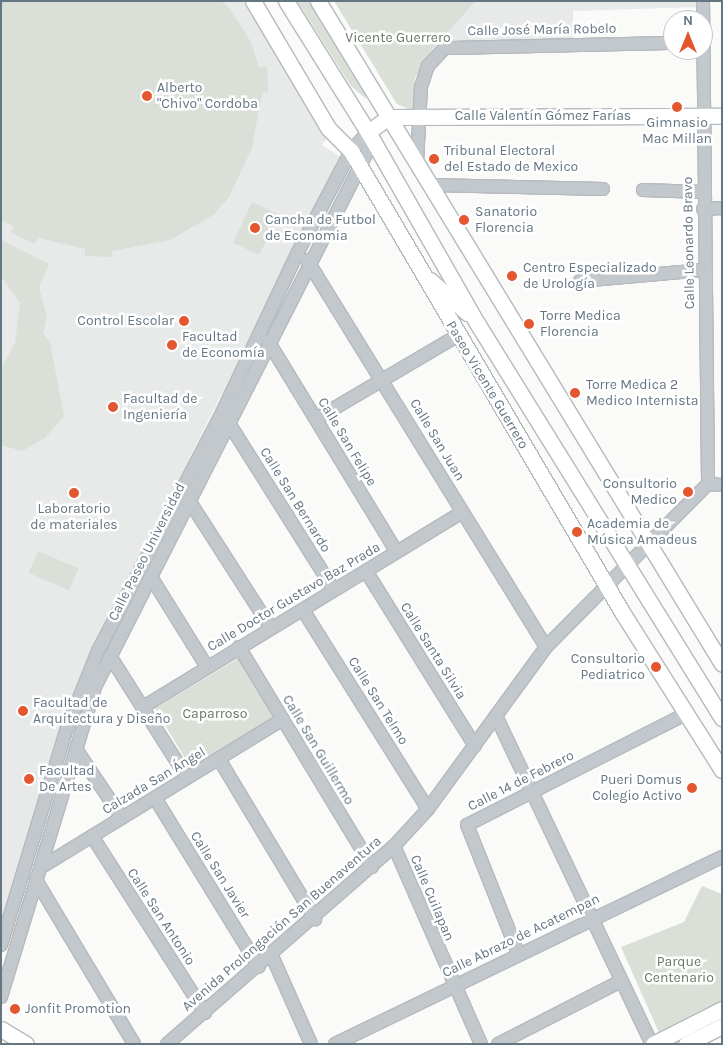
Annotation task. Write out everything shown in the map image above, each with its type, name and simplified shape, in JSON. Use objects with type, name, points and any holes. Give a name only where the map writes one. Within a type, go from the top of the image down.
[{"type":"main road","name":"Paseo Vicente Guerrero","points":[[253,1],[328,128],[351,151],[457,336],[606,584],[722,770]]},
{"type":"main road","name":"Paseo Vicente Guerrero","points":[[286,1],[371,137],[477,322],[722,718]]},
{"type":"main road","points":[[318,1],[431,185],[646,546],[722,664]]},
{"type":"main road","name":"Calle Valentín Gómez Farías","points":[[389,117],[722,116]]},
{"type":"main road","points":[[371,137],[389,117]]},
{"type":"main road","points":[[420,270],[477,322]]},
{"type":"main road","points":[[652,1044],[722,1009]]},
{"type":"main road","points":[[686,1044],[722,1026]]},
{"type":"main road","points":[[1,1029],[26,1044]]},
{"type":"street","name":"Calle José María Robelo","points":[[417,163],[419,116],[424,73],[450,46],[663,43]]},
{"type":"street","name":"Calle Leonardo Bravo","points":[[703,60],[703,209],[708,484]]},
{"type":"street","name":"Calle Paseo Universidad","points":[[1,997],[86,709],[110,656],[190,502],[225,422],[255,340],[298,252],[351,151],[371,137]]},
{"type":"street","name":"Calle Paseo Universidad","points":[[1,944],[77,700],[225,422],[270,348],[360,169],[371,137]]},
{"type":"street","points":[[431,185],[603,189]]},
{"type":"street","points":[[643,190],[703,192]]},
{"type":"street","points":[[703,209],[722,208]]},
{"type":"street","name":"Calle San Juan","points":[[298,252],[311,264],[384,380],[462,512],[546,647]]},
{"type":"street","points":[[580,280],[704,270]]},
{"type":"street","points":[[316,419],[457,336]]},
{"type":"street","points":[[255,340],[270,348]]},
{"type":"street","name":"Calle San Felipe","points":[[270,348],[316,419],[397,552]]},
{"type":"street","name":"Calle San Bernardo","points":[[225,422],[334,590]]},
{"type":"street","points":[[708,484],[722,485]]},
{"type":"street","name":"Avenida Prolongación San Buenaventura","points":[[167,1044],[272,956],[394,846],[428,809],[546,647],[606,584],[708,484]]},
{"type":"street","points":[[190,502],[271,628]]},
{"type":"street","name":"Calle Doctor Gustavo Baz Prada","points":[[143,707],[462,512]]},
{"type":"street","name":"Calle Santa Silvia","points":[[366,571],[475,746]]},
{"type":"street","points":[[151,577],[207,667]]},
{"type":"street","name":"Calle San Telmo","points":[[304,610],[428,809]]},
{"type":"street","name":"Calle San Guillermo","points":[[239,647],[372,867]]},
{"type":"street","points":[[110,656],[187,778]]},
{"type":"street","name":"Calle 14 de Febrero","points":[[518,954],[466,828],[531,792],[686,714]]},
{"type":"street","points":[[496,716],[652,1044]]},
{"type":"street","name":"Calzada San Ángel","points":[[38,874],[92,836],[282,719]]},
{"type":"street","points":[[78,752],[122,818]]},
{"type":"street","points":[[218,759],[315,918]]},
{"type":"street","name":"Calle San Javier","points":[[155,798],[259,967]]},
{"type":"street","name":"Calle San Antonio","points":[[92,836],[205,1013]]},
{"type":"street","name":"Calle Cuilapan","points":[[394,846],[481,1044]]},
{"type":"street","name":"Calle Abrazo de Acatempan","points":[[336,1044],[593,917],[722,857]]},
{"type":"street","points":[[38,874],[134,1044]]},
{"type":"street","points":[[10,918],[24,922]]},
{"type":"street","points":[[1,944],[16,947]]},
{"type":"street","points":[[272,956],[311,1044]]},
{"type":"street","points":[[498,1044],[621,981]]},
{"type":"shaded area","points":[[1,1],[249,1],[331,133],[322,145],[341,157],[104,628],[1,940]]},
{"type":"shaded area","points":[[476,1],[698,1],[698,7],[573,11],[573,41],[441,40]]},
{"type":"green space","points":[[1,1],[221,1],[229,8],[251,42],[259,67],[267,67],[268,92],[262,93],[252,148],[229,197],[213,215],[170,240],[112,251],[111,257],[85,256],[85,249],[39,238],[34,244],[11,232],[14,227],[1,220]]},
{"type":"green space","points":[[297,1],[313,1],[369,94],[365,98],[351,86]]},
{"type":"green space","name":"Vicente Guerrero","points":[[334,1],[476,1],[431,51],[415,78],[413,111],[397,104]]},
{"type":"green space","name":"Cancha de Futbol de Economia","points":[[252,202],[278,214],[259,255],[233,243]]},
{"type":"green space","points":[[1,240],[49,264],[39,287],[47,317],[43,333],[50,342],[64,416],[45,438],[22,451],[1,445],[1,369],[15,343],[20,303],[1,276]]},
{"type":"green space","points":[[38,551],[79,568],[69,590],[29,573]]},
{"type":"green space","name":"Caparroso","points":[[239,658],[276,719],[192,769],[155,708]]},
{"type":"green space","name":"Parque Centenario","points":[[702,886],[722,894],[722,1004],[660,1035],[621,947],[684,922]]},
{"type":"place","name":"Alberto \"Chivo\" Cordoba","points":[[147,96]]},
{"type":"place","name":"Gimnasio Mac Millan","points":[[677,107]]},
{"type":"place","name":"Tribunal Electoral del Estado de Mexico","points":[[434,159]]},
{"type":"place","name":"Sanatorio Florencia","points":[[464,220]]},
{"type":"place","name":"Cancha de Futbol de Economia","points":[[255,228]]},
{"type":"place","name":"Centro Especializado de Urología","points":[[512,276]]},
{"type":"place","name":"Control Escolar","points":[[184,321]]},
{"type":"place","name":"Torre Medica Florencia","points":[[529,324]]},
{"type":"place","name":"Facultad de Economía","points":[[172,345]]},
{"type":"place","name":"Torre Medica 2 Medico Internista","points":[[575,393]]},
{"type":"place","name":"Facultad de Ingeniería","points":[[113,407]]},
{"type":"place","name":"Consultorio Medico","points":[[688,492]]},
{"type":"place","name":"Laboratorio de materiales","points":[[74,493]]},
{"type":"place","name":"Academia de Música Amadeus","points":[[577,532]]},
{"type":"place","name":"Consultorio Pediatrico","points":[[656,667]]},
{"type":"place","name":"Facultad de Arquitectura y Diseño","points":[[23,711]]},
{"type":"place","name":"Facultad De Artes","points":[[29,779]]},
{"type":"place","name":"Pueri Domus Colegio Activo","points":[[692,788]]},
{"type":"place","name":"Jonfit Promotion","points":[[15,1009]]}]
